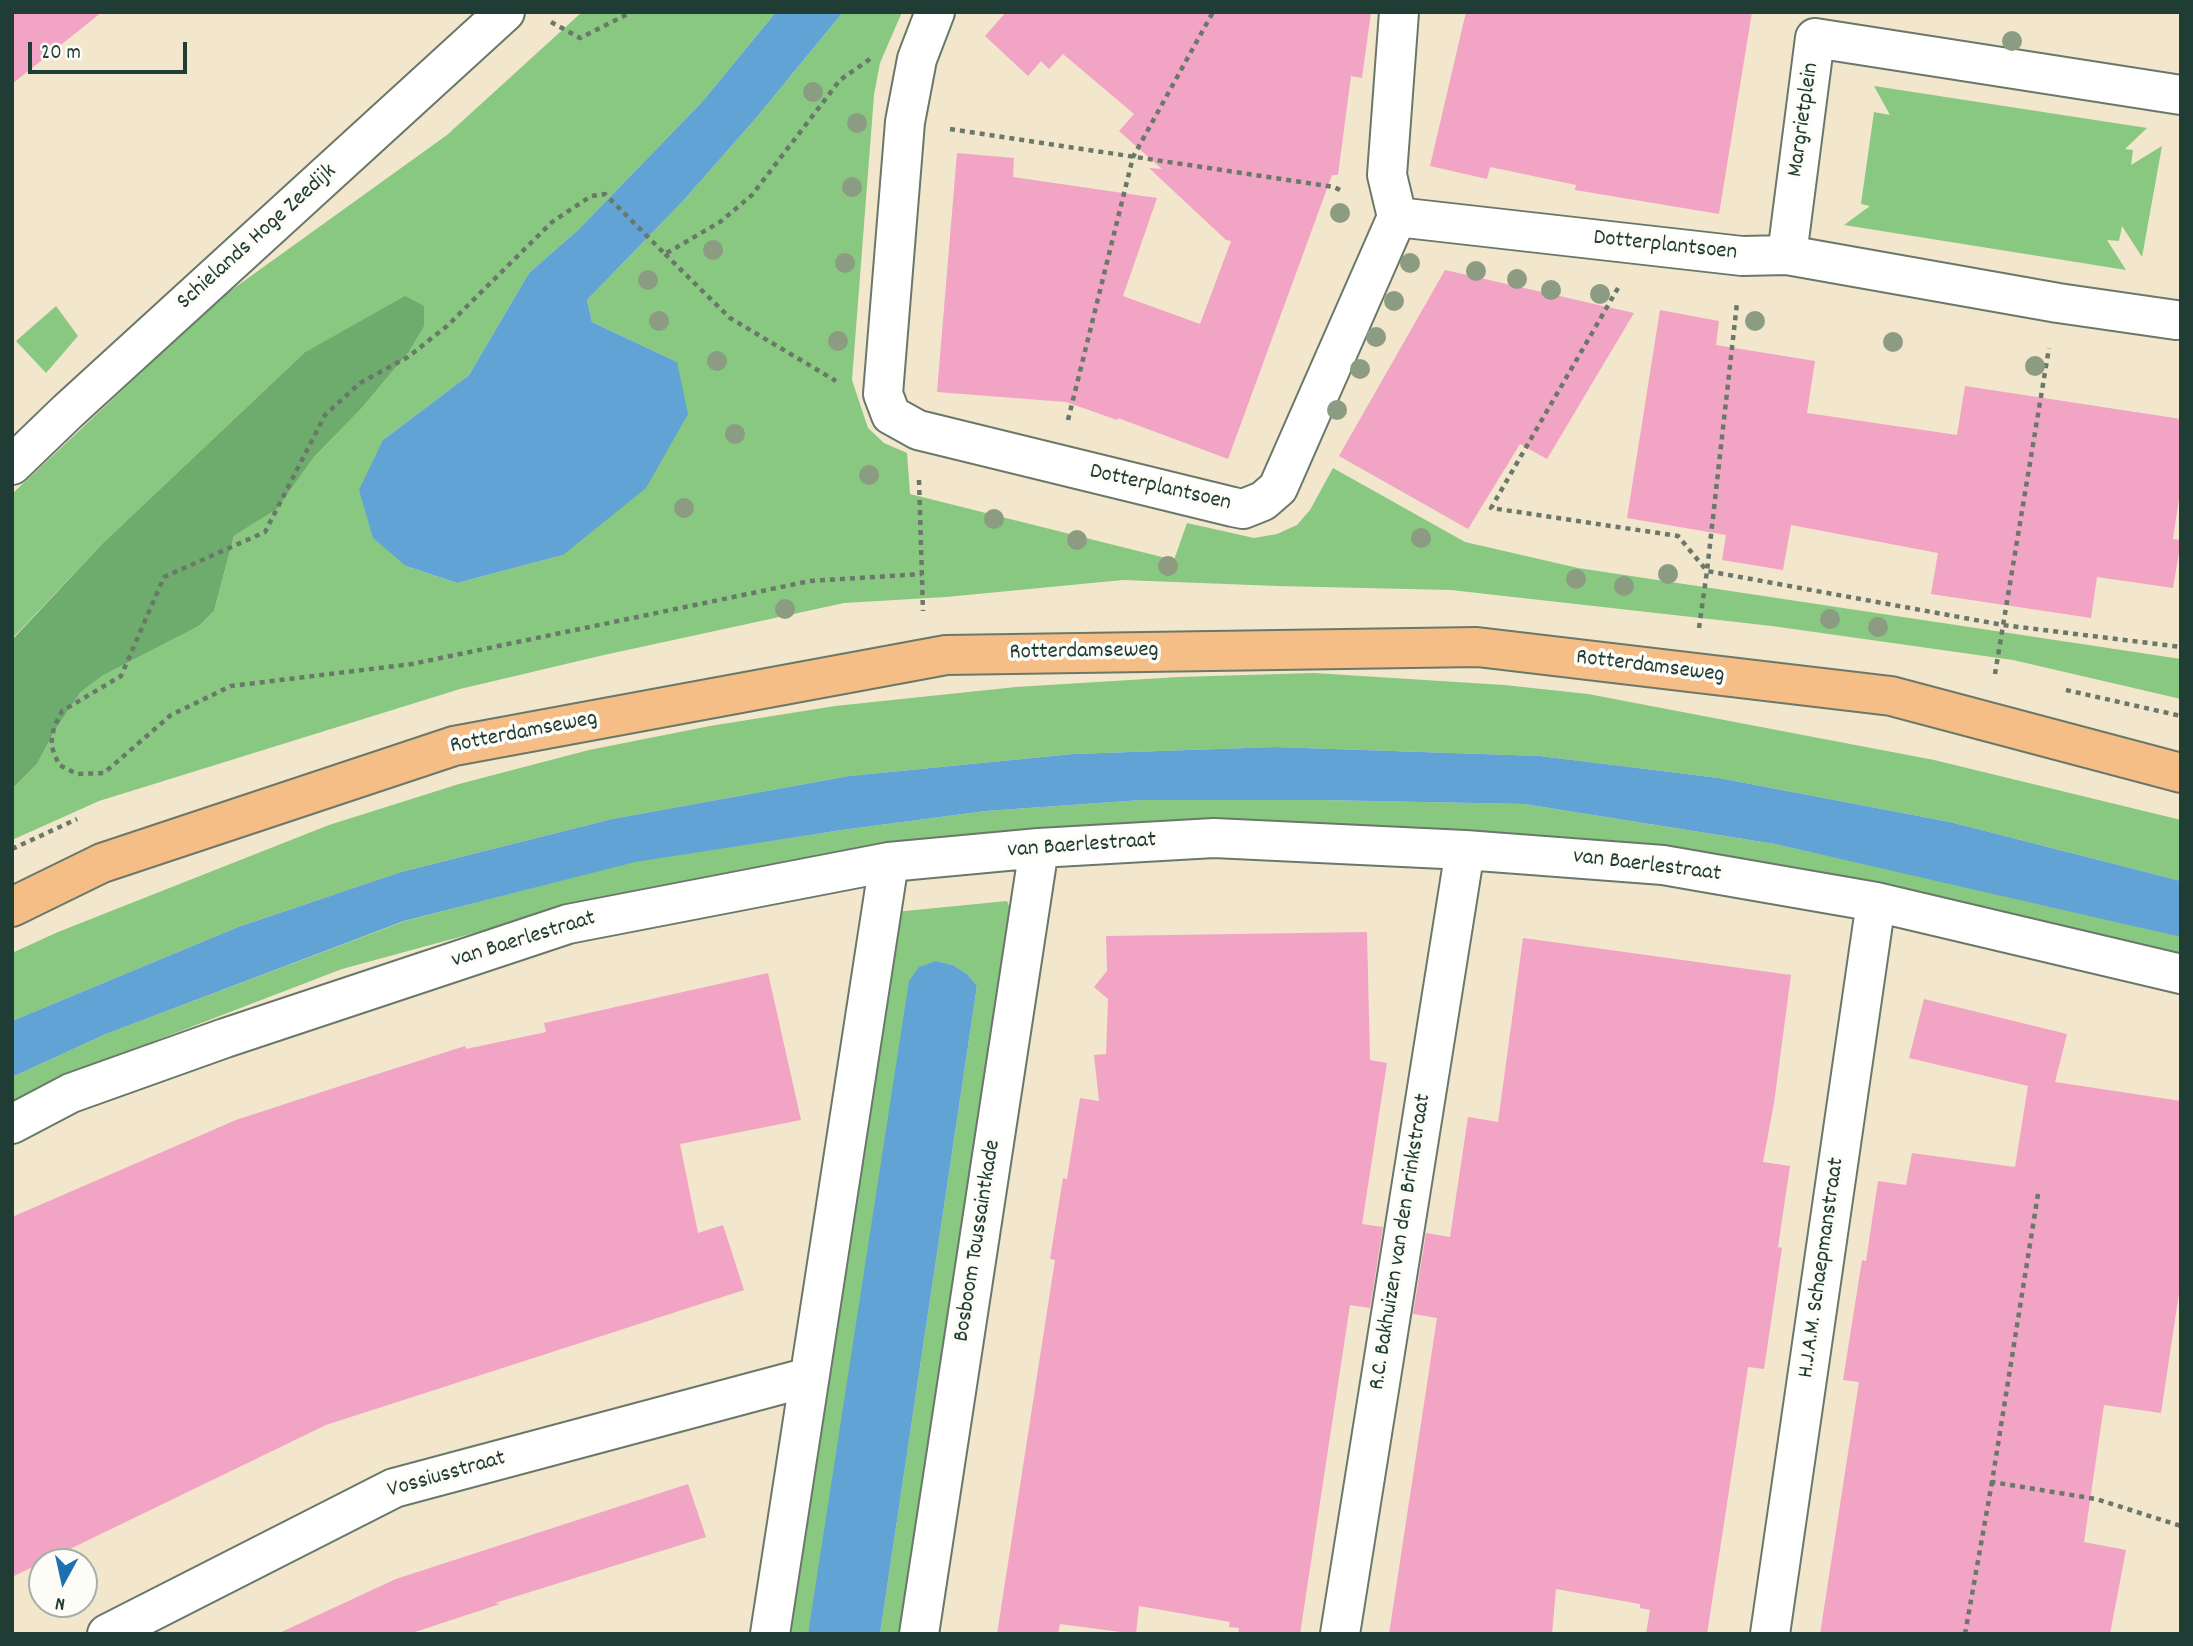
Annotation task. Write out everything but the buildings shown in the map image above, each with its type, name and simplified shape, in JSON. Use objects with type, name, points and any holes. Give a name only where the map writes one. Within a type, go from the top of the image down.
[{"type":"main road","name":"Rotterdamseweg","points":[[12,907],[103,863],[454,746],[946,655],[1477,648],[1891,696],[2181,773]]},
{"type":"street","name":"Schielands Hoge Zeedijk","points":[[17,451],[505,12]]},
{"type":"street","points":[[883,394],[905,122],[917,59],[935,12]]},
{"type":"street","points":[[1397,217],[1387,175],[1399,12]]},
{"type":"street","name":"Margrietplein","points":[[1787,255],[1810,25],[2181,95]]},
{"type":"street","name":"Dotterplantsoen","points":[[883,394],[891,415],[918,430],[1243,509],[1263,501],[1278,488],[1397,217],[1742,257],[1787,255]]},
{"type":"street","points":[[1787,255],[2058,303],[2179,309]]},
{"type":"street","name":"van Baerlestraat","points":[[12,1124],[71,1093],[568,924],[889,862],[1039,848],[1214,838],[1465,850],[1663,865],[1876,902],[2181,974]]},
{"type":"street","name":"Bosboom Toussaintkade","points":[[919,1634],[1039,848]]},
{"type":"street","name":"R.C. Bakhuizen van den Brinkstraat","points":[[1340,1634],[1465,850]]},
{"type":"street","points":[[770,1634],[889,862]]},
{"type":"street","name":"H.J.A.M. Schaepmanstraat","points":[[1770,1634],[1876,902]]},
{"type":"street","name":"Vossiusstraat","points":[[107,1634],[394,1488],[809,1377]]},
{"type":"path","points":[[544,19],[580,38],[632,12]]},
{"type":"path","points":[[1060,465],[1067,425],[1133,156],[1213,12]]},
{"type":"path","points":[[665,254],[720,222],[752,195],[840,80],[857,66],[866,60],[886,55],[917,59]]},
{"type":"path","points":[[905,122],[1334,187],[1397,217]]},
{"type":"path","points":[[883,394],[849,389],[730,318],[605,194],[591,196],[552,222],[447,326],[408,358],[360,383],[325,415],[265,532],[164,577],[121,677],[62,711],[54,727],[51,745],[59,765],[77,774],[104,774],[171,715],[231,686],[412,664],[810,581],[922,574]]},
{"type":"path","points":[[1643,245],[1491,508],[1678,536],[1707,571],[2003,625],[2181,647]]},
{"type":"path","points":[[1699,630],[1742,257]]},
{"type":"path","points":[[1996,674],[2038,401],[2058,303]]},
{"type":"path","points":[[918,430],[924,615]]},
{"type":"path","points":[[1965,1634],[2038,1194]]},
{"type":"path","points":[[1992,1482],[2096,1499],[2181,1526]]},
{"type":"green space","points":[[582,12],[776,12],[702,102],[578,230],[529,273],[469,375],[383,440],[406,566],[457,583],[563,555],[677,362],[592,322],[587,300],[683,201],[843,12],[902,12],[880,63],[874,95],[852,380],[868,428],[884,443],[907,453],[910,494],[1174,560],[1187,523],[1254,538],[1277,534],[1297,525],[1310,510],[1333,468],[1465,542],[1578,568],[2181,659],[2181,699],[2013,660],[1772,626],[1451,590],[1123,580],[946,597],[844,603],[604,655],[460,689],[99,801],[12,840],[12,789],[37,764],[55,730],[80,693],[102,676],[199,626],[214,611],[234,536],[277,509],[314,457],[360,410],[408,353],[304,353],[103,543],[12,639],[12,494],[219,299],[447,135]]},
{"type":"green space","points":[[1874,86],[2147,128],[2125,149],[2133,150],[2131,165],[2162,146],[2142,257],[2122,226],[2119,241],[2107,240],[2126,270],[1844,225],[1870,206],[1861,204],[1874,112],[1890,115]]},
{"type":"green space","points":[[405,296],[424,306],[424,326],[408,353],[360,410],[314,457],[277,509],[234,536],[214,611],[199,626],[102,676],[80,693],[55,730],[37,764],[12,789],[12,640],[103,543],[304,353]]},
{"type":"green space","points":[[56,306],[78,336],[46,373],[16,341]]},
{"type":"green space","points":[[1314,673],[1504,685],[1588,694],[1934,760],[2181,820],[2181,881],[1950,822],[1719,778],[1540,756],[1275,747],[1073,754],[849,776],[612,819],[401,872],[238,927],[12,1021],[12,953],[58,932],[329,825],[459,784],[589,750],[710,726],[835,706],[1016,687],[1179,677]]},
{"type":"green space","points":[[1142,800],[1524,804],[1775,844],[2038,903],[2181,937],[2181,958],[1882,889],[1151,826],[975,834],[746,871],[533,917],[342,969],[79,1070],[12,1103],[12,1077],[106,1034],[405,921],[635,861],[986,811]]},
{"type":"green space","points":[[1007,901],[1015,920],[904,1634],[880,1634],[977,986],[967,974],[953,965],[936,961],[808,1634],[786,1634],[895,912]]},
{"type":"water","points":[[776,12],[843,12],[683,201],[587,300],[592,322],[677,362],[688,414],[646,488],[563,555],[457,583],[406,566],[373,538],[359,490],[383,440],[469,375],[529,273],[578,230],[702,102]]},
{"type":"water","points":[[1275,747],[1540,756],[1719,778],[1950,822],[2181,881],[2181,937],[1775,844],[1524,804],[1142,800],[986,811],[635,862],[404,921],[106,1034],[12,1077],[12,1021],[238,927],[401,872],[612,819],[849,776],[1073,754]]},
{"type":"water","points":[[936,961],[953,965],[967,974],[977,986],[880,1634],[808,1634],[909,981],[919,967]]}]
